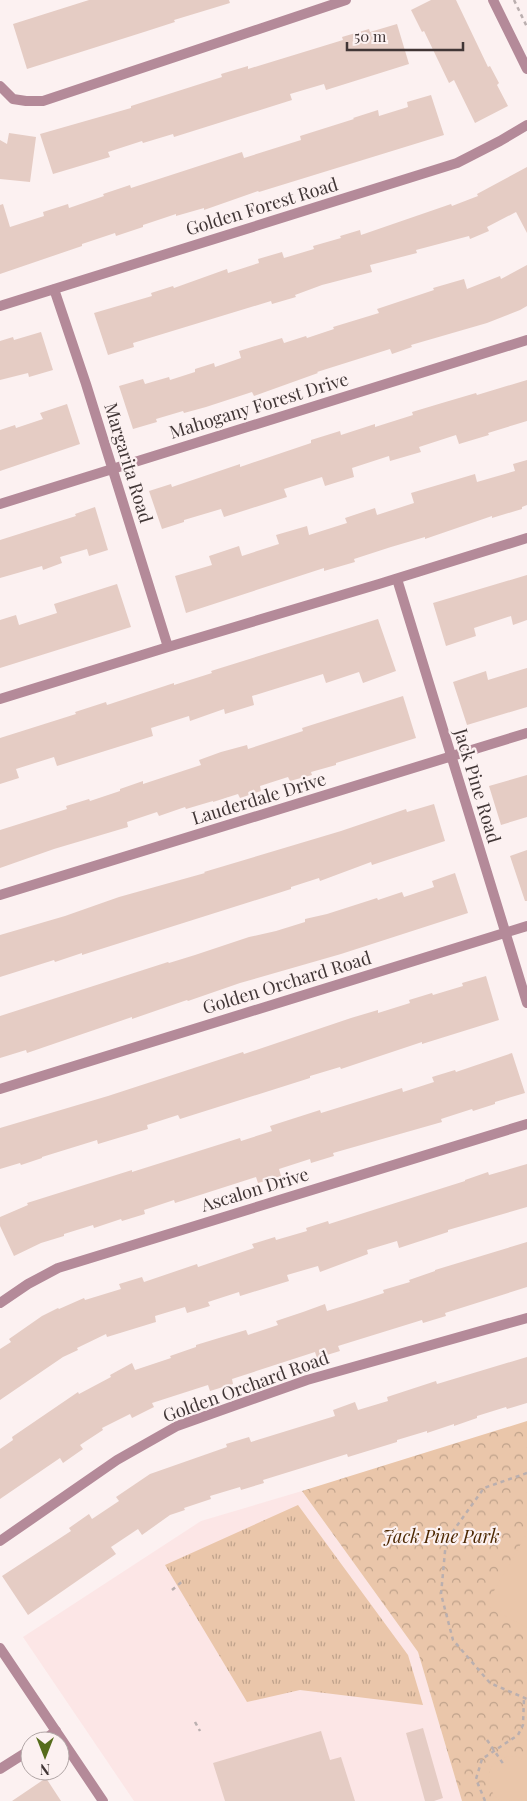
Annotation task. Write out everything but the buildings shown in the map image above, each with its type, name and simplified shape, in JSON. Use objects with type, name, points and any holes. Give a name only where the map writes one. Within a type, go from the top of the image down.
[{"type":"street","points":[[0,86],[13,98],[26,101],[43,101],[346,0]]},
{"type":"street","points":[[493,0],[527,69]]},
{"type":"street","name":"Golden Forest Road","points":[[0,306],[457,163],[527,125]]},
{"type":"street","name":"Margarita Road","points":[[54,289],[86,384],[168,647]]},
{"type":"street","name":"Mahogany Forest Drive","points":[[0,504],[527,340]]},
{"type":"street","points":[[0,699],[527,538]]},
{"type":"street","name":"Jack Pine Road","points":[[397,579],[527,1002]]},
{"type":"street","name":"Lauderdale Drive","points":[[0,895],[527,733]]},
{"type":"street","name":"Golden Orchard Road","points":[[0,1089],[527,926]]},
{"type":"street","name":"Ascalon Drive","points":[[1,1298],[58,1268],[527,1124]]},
{"type":"street","name":"Golden Orchard Road","points":[[0,1540],[117,1460],[177,1426],[307,1380],[527,1318]]},
{"type":"street","points":[[0,1648],[56,1731]]},
{"type":"street","points":[[70,1752],[103,1801]]},
{"type":"street","points":[[0,1769],[20,1756]]},
{"type":"path","points":[[514,0],[527,26]]},
{"type":"path","points":[[485,1801],[476,1779],[482,1759],[518,1735],[523,1725],[525,1699],[490,1683],[453,1640],[441,1594],[446,1542],[484,1488],[527,1473]]},
{"type":"path","points":[[172,1590],[184,1580]]},
{"type":"path","points":[[195,1722],[200,1731]]},
{"type":"path","points":[[487,1740],[504,1765]]},
{"type":"shaded area","points":[[302,1491],[418,1652],[462,1801],[134,1801],[23,1637],[201,1521]]},
{"type":"green space","name":"Jack Pine Park","points":[[527,1421],[527,1801],[462,1801],[418,1652],[302,1491]]},
{"type":"green space","points":[[298,1505],[408,1655],[423,1705],[300,1690],[247,1702],[165,1565]]},
{"type":"green space","points":[[527,1533],[527,1628],[486,1605]]},
{"type":"green space","points":[[510,1756],[518,1757],[527,1762],[527,1797],[520,1801],[499,1800],[493,1794],[488,1780],[491,1768],[502,1759]]}]
